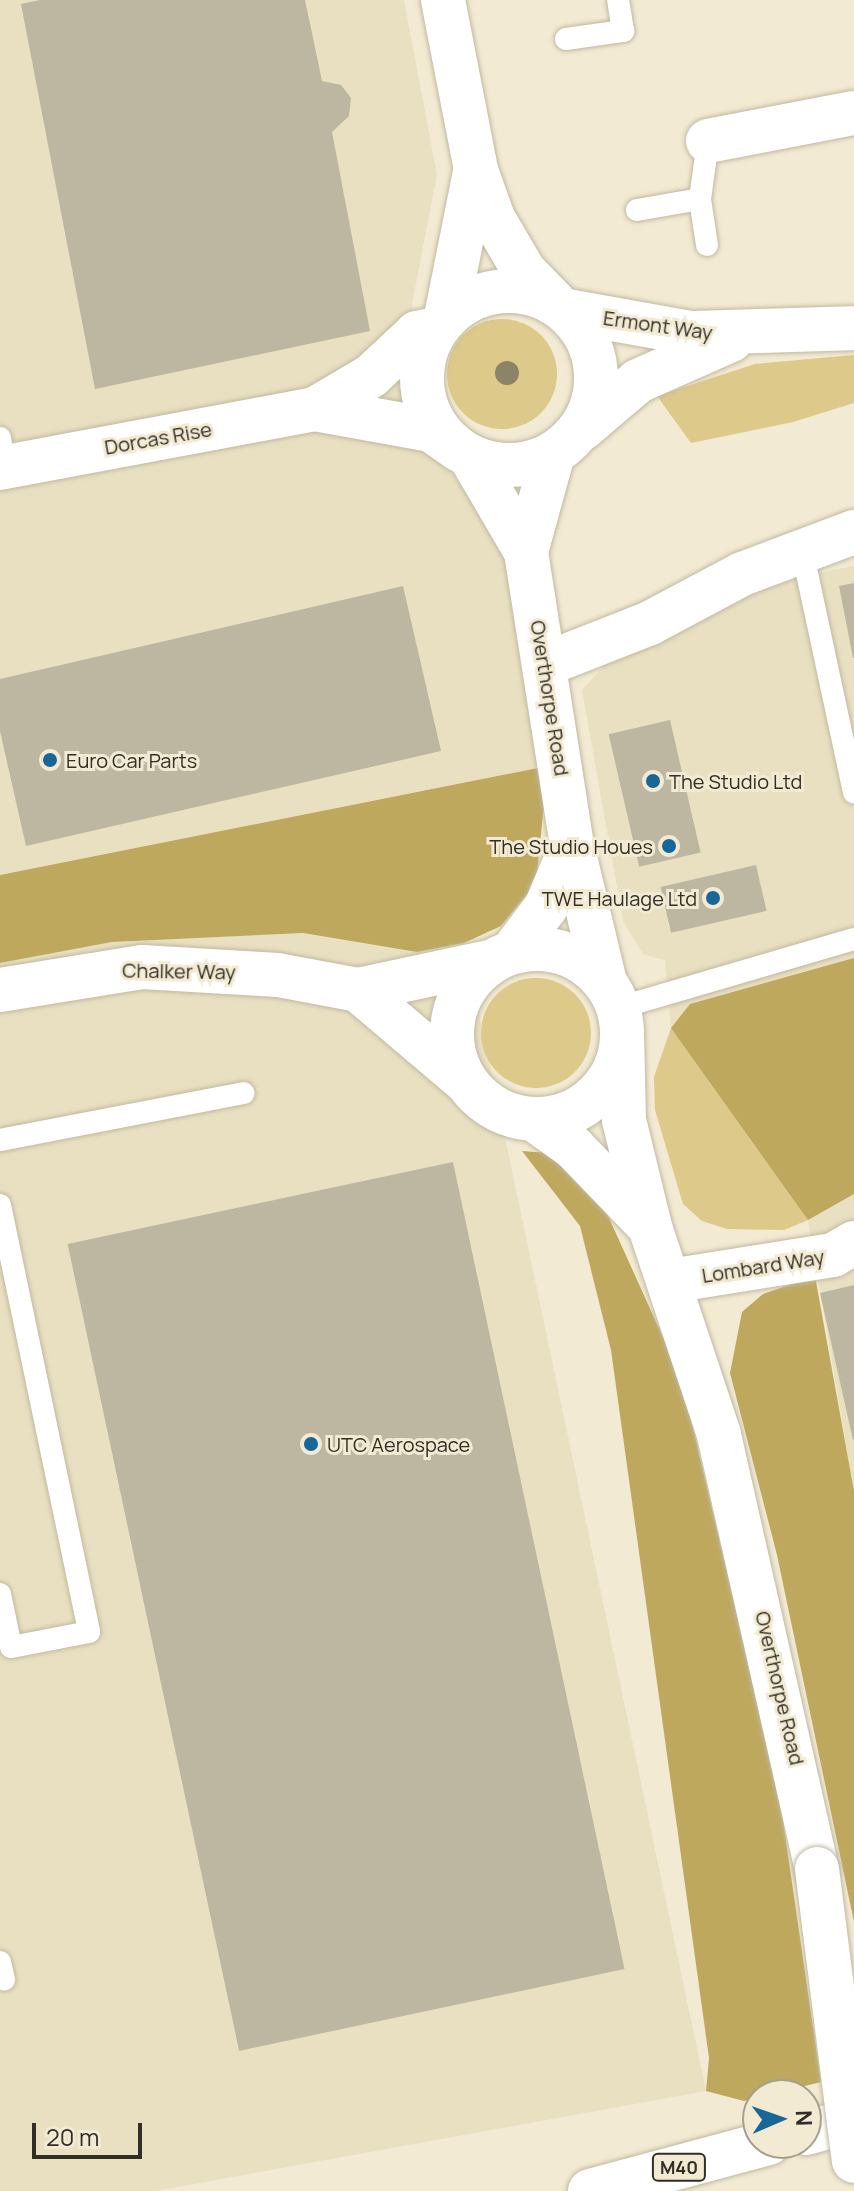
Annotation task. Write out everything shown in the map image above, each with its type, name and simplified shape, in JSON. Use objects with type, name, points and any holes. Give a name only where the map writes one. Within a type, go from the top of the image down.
[{"type":"main road","points":[[443,0],[476,170],[513,253],[560,306],[595,360],[588,416],[562,446],[512,466],[464,453],[427,407],[422,380],[441,323],[476,170]]},
{"type":"main road","points":[[708,141],[854,113]]},
{"type":"main road","points":[[441,323],[497,291],[560,306]]},
{"type":"main road","name":"Ermont Way","points":[[560,306],[656,329],[749,335],[854,328]]},
{"type":"main road","name":"Dorcas Rise","points":[[315,409],[371,376],[417,333],[441,323]]},
{"type":"main road","name":"Ermont Way","points":[[562,446],[638,381],[749,335]]},
{"type":"main road","name":"Dorcas Rise","points":[[2,457],[315,409],[431,430],[464,453]]},
{"type":"main road","name":"Overthorpe Road","points":[[526,552],[562,446]]},
{"type":"main road","name":"Overthorpe Road","points":[[464,453],[526,552],[572,845],[615,1007],[624,1120],[650,1227],[719,1435],[817,1869],[854,2161]]},
{"type":"main road","points":[[546,664],[802,550],[854,532]]},
{"type":"main road","points":[[500,957],[563,952],[615,1007],[607,1084],[587,1104],[535,1120],[508,1115],[464,1080],[454,1056],[453,1017],[469,980],[500,957],[546,907],[572,845]]},
{"type":"main road","name":"Chalker Way","points":[[0,990],[142,967],[278,975],[358,990],[500,957]]},
{"type":"main road","name":"Chalker Way","points":[[358,990],[464,1080]]},
{"type":"main road","name":"Overthorpe Road","points":[[535,1120],[573,1147],[650,1227]]},
{"type":"main road","name":"Lombard Way","points":[[670,1281],[833,1255],[854,1243]]},
{"type":"main road","points":[[822,2129],[854,2120]]},
{"type":"main road","name":"M40","points":[[590,2191],[742,2150]]},
{"type":"lane","points":[[566,39],[623,31],[618,0]]},
{"type":"lane","points":[[707,245],[700,199],[708,141]]},
{"type":"lane","points":[[637,210],[700,199]]},
{"type":"lane","points":[[802,550],[854,792]]},
{"type":"lane","points":[[615,1007],[854,939]]},
{"type":"lane","points":[[0,1140],[243,1093]]},
{"type":"lane","points":[[0,1205],[89,1632],[11,1647],[0,1594]]},
{"type":"shaded area","points":[[0,0],[404,0],[437,175],[412,304],[436,452],[505,547],[548,766],[0,875]]},
{"type":"shaded area","points":[[502,319],[523,324],[541,335],[552,353],[557,374],[552,395],[541,413],[523,424],[502,429],[481,424],[463,413],[452,395],[447,374],[452,353],[463,335],[481,324]]},
{"type":"shaded area","points":[[854,355],[854,403],[793,422],[691,443],[657,396],[755,364]]},
{"type":"shaded area","points":[[854,566],[854,1491],[808,1220],[671,1028],[665,960],[643,954],[623,921],[582,690],[606,664],[774,581]]},
{"type":"shaded area","points":[[548,766],[536,883],[501,926],[464,943],[417,952],[303,933],[112,942],[0,963],[0,875]]},
{"type":"shaded area","points":[[303,933],[417,952],[464,943],[706,2091],[155,2191],[0,2191],[0,963],[112,942]]},
{"type":"shaded area","points":[[854,958],[854,1194],[808,1220],[671,1028],[690,1004]]},
{"type":"shaded area","points":[[536,978],[557,983],[575,994],[586,1012],[591,1033],[586,1054],[575,1072],[557,1083],[536,1088],[515,1083],[497,1072],[486,1054],[481,1033],[486,1012],[497,994],[515,983]]},
{"type":"shaded area","points":[[671,1028],[781,1173],[808,1220],[784,1230],[727,1229],[702,1221],[683,1204],[655,1110],[654,1077]]},
{"type":"shaded area","points":[[522,1151],[548,1153],[604,1207],[681,1377],[779,1793],[821,2079],[742,2079],[742,2100],[706,2091],[709,2058],[611,1350],[580,1226]]},
{"type":"shaded area","points":[[815,1276],[854,1491],[854,1922],[777,1555],[730,1373],[742,1312],[763,1294]]},
{"type":"building","points":[[40,0],[305,0],[322,81],[341,85],[351,98],[349,116],[332,132],[370,331],[95,389],[21,4]]},
{"type":"building","points":[[854,583],[854,658],[853,658],[839,586]]},
{"type":"building","points":[[403,586],[441,751],[26,846],[0,731],[0,679]]},
{"type":"building","name":"The Studio Ltd","points":[[670,720],[701,853],[639,867],[609,734]]},
{"type":"building","name":"TWE Haulage Ltd","points":[[756,865],[767,911],[671,933],[661,887]]},
{"type":"building","name":"UTC Aerospace","points":[[453,1162],[625,1969],[239,2051],[68,1244]]},
{"type":"building","points":[[854,1285],[854,1439],[853,1440],[820,1293]]},
{"type":"place","name":"Euro Car Parts","points":[[50,760]]},
{"type":"place","name":"The Studio Ltd","points":[[653,781]]},
{"type":"place","name":"The Studio Houes","points":[[669,846]]},
{"type":"place","name":"TWE Haulage Ltd","points":[[713,898]]},
{"type":"place","name":"UTC Aerospace","points":[[311,1444]]}]
